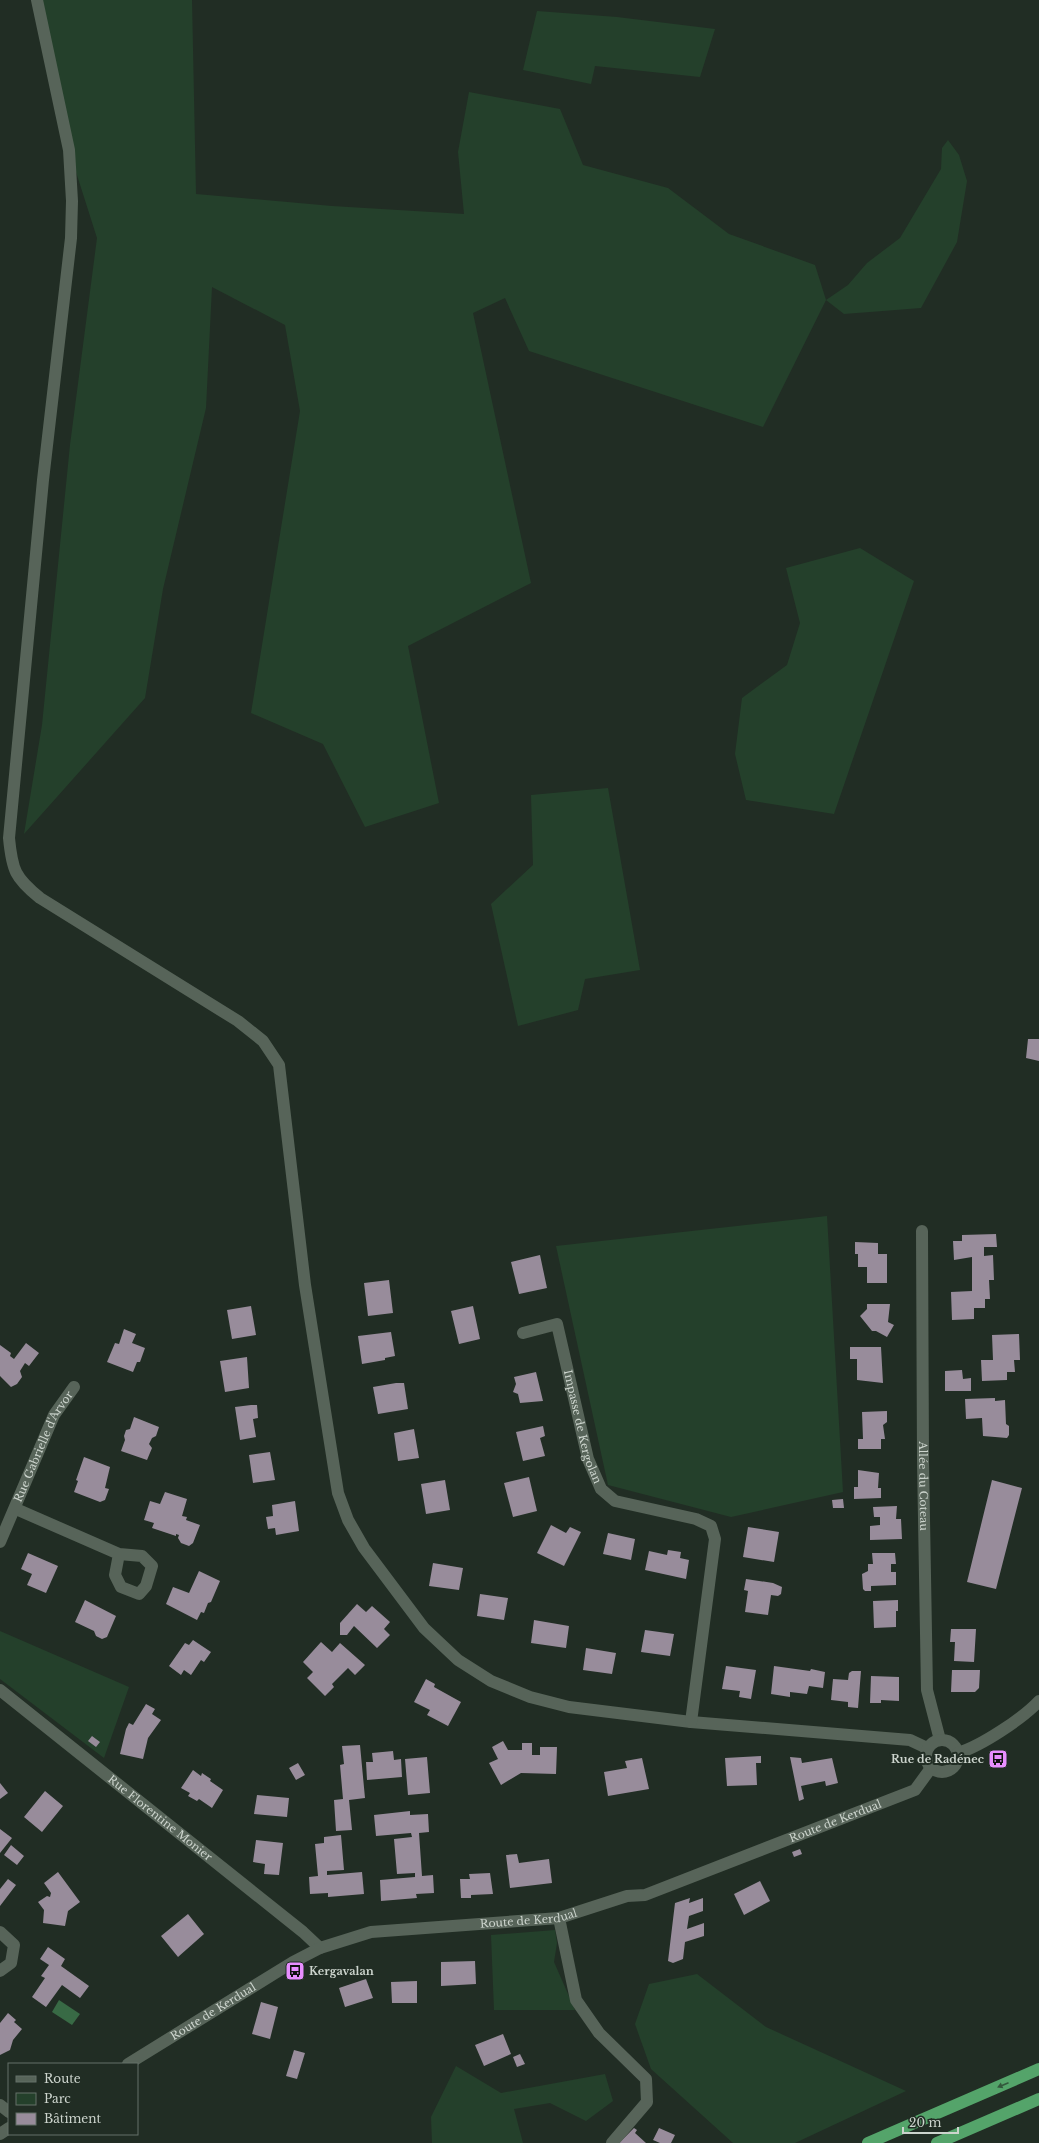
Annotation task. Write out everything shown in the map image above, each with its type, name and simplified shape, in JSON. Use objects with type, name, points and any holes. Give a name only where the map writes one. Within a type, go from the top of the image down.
[{"type":"highway","points":[[868,2143],[1039,2070]]},
{"type":"highway","points":[[937,2143],[1039,2099]]},
{"type":"street","points":[[37,0],[69,150],[72,201],[72,238],[43,480],[9,838],[12,867],[23,884],[40,898],[238,1021],[263,1041],[280,1065],[305,1285],[338,1493],[348,1520],[364,1548],[424,1628],[458,1660],[492,1681],[530,1697],[569,1707],[691,1722],[910,1740],[928,1748]]},
{"type":"street","name":"Allée du Coteau","points":[[922,1231],[923,1461],[927,1690],[940,1740]]},
{"type":"street","name":"Impasse de Kergolan","points":[[523,1333],[557,1324],[588,1459],[601,1489],[615,1501],[696,1519],[711,1526],[715,1539],[691,1722]]},
{"type":"street","name":"Rue Gabrielle d'Arvor","points":[[0,1542],[16,1509],[54,1416],[74,1387]]},
{"type":"street","name":"Rue Gabrielle d'Arvor","points":[[16,1509],[119,1554]]},
{"type":"street","name":"Rue Florentine Monier","points":[[0,1690],[303,1932],[320,1948]]},
{"type":"street","points":[[958,1753],[971,1749],[1030,1710],[1039,1701]]},
{"type":"street","points":[[940,1740],[949,1742],[958,1753],[956,1763],[950,1770],[940,1772],[931,1768],[926,1759],[928,1748],[931,1744],[940,1740]]},
{"type":"street","name":"Route de Kerdual","points":[[130,2063],[293,1962],[320,1948],[371,1932],[559,1918],[627,1896],[645,1895],[915,1790],[931,1768]]},
{"type":"street","points":[[559,1918],[576,2000],[599,2033],[646,2079],[647,2102],[612,2143]]},
{"type":"street","points":[[0,1932],[14,1945],[12,1962],[0,1971]]},
{"type":"street","points":[[0,2105],[8,2111]]},
{"type":"green space","points":[[37,0],[192,0],[196,194],[332,206],[464,214],[458,152],[469,92],[560,109],[583,165],[668,188],[729,234],[815,265],[826,300],[763,427],[529,351],[505,298],[473,313],[531,583],[408,646],[439,803],[365,827],[323,744],[251,713],[300,411],[285,325],[212,287],[206,408],[163,589],[145,698],[24,834],[42,725],[70,445],[97,238],[69,150]]},
{"type":"green space","points":[[537,11],[617,17],[715,29],[700,77],[595,66],[591,84],[523,70]]},
{"type":"green space","points":[[948,140],[959,155],[967,181],[957,242],[921,308],[844,314],[826,300],[848,285],[867,263],[900,238],[941,169],[942,148]]},
{"type":"green space","points":[[860,548],[914,581],[834,814],[746,800],[735,754],[742,698],[787,665],[800,623],[786,568]]},
{"type":"green space","points":[[608,788],[640,970],[585,979],[578,1010],[518,1026],[491,904],[533,865],[531,795]]},
{"type":"green space","points":[[827,1216],[843,1492],[731,1517],[608,1485],[556,1246]]},
{"type":"green space","points":[[0,1631],[129,1687],[104,1758],[0,1679]]},
{"type":"green space","points":[[555,1930],[557,1943],[554,1962],[575,2010],[494,2010],[491,1935]]},
{"type":"green space","points":[[697,1974],[766,2027],[906,2091],[795,2143],[733,2143],[651,2069],[635,2024],[649,1984]]},
{"type":"green space","points":[[456,2066],[501,2093],[605,2074],[613,2101],[586,2121],[550,2103],[514,2109],[523,2143],[432,2143],[431,2117]]},
{"type":"shaded area","points":[[59,2000],[80,2014],[72,2025],[52,2012]]},
{"type":"building","points":[[1028,1039],[1039,1039],[1039,1061],[1026,1058]]},
{"type":"building","points":[[996,1234],[997,1247],[984,1247],[984,1256],[993,1255],[994,1280],[989,1280],[990,1299],[985,1299],[985,1308],[974,1308],[974,1319],[952,1320],[951,1292],[972,1291],[972,1257],[954,1260],[953,1241],[962,1241],[962,1235]]},
{"type":"building","points":[[855,1242],[878,1243],[878,1254],[887,1254],[887,1283],[867,1283],[867,1267],[858,1267],[858,1254],[855,1254]]},
{"type":"building","points":[[540,1255],[547,1288],[519,1294],[511,1262]]},
{"type":"building","points":[[389,1280],[393,1313],[368,1316],[364,1283]]},
{"type":"building","points":[[867,1304],[890,1304],[888,1322],[894,1325],[887,1337],[876,1331],[872,1331],[860,1316],[867,1309]]},
{"type":"building","points":[[251,1306],[256,1335],[232,1339],[227,1310]]},
{"type":"building","points":[[473,1306],[480,1339],[459,1344],[451,1311]]},
{"type":"building","points":[[124,1329],[136,1334],[132,1343],[145,1348],[140,1362],[137,1362],[133,1372],[107,1362],[115,1343],[119,1344]]},
{"type":"building","points":[[391,1332],[395,1356],[385,1358],[385,1360],[362,1364],[358,1336]]},
{"type":"building","points":[[1019,1334],[1020,1360],[1014,1360],[1015,1372],[1007,1372],[1007,1380],[982,1381],[981,1360],[993,1360],[992,1335]]},
{"type":"building","points":[[26,1343],[39,1353],[29,1366],[25,1363],[20,1371],[22,1377],[17,1384],[11,1387],[0,1376],[0,1345],[11,1353],[10,1356],[14,1359]]},
{"type":"building","points":[[850,1347],[881,1347],[883,1383],[857,1380],[857,1359],[850,1359]]},
{"type":"building","points":[[247,1357],[249,1388],[225,1392],[220,1361]]},
{"type":"building","points":[[962,1370],[963,1379],[971,1378],[971,1391],[945,1391],[945,1371]]},
{"type":"building","points":[[536,1372],[543,1401],[520,1403],[518,1394],[513,1392],[516,1384],[514,1377]]},
{"type":"building","points":[[404,1383],[408,1409],[378,1414],[373,1387]]},
{"type":"building","points":[[995,1398],[995,1401],[1005,1400],[1006,1424],[1009,1426],[1009,1435],[1007,1438],[983,1436],[982,1418],[966,1419],[965,1399]]},
{"type":"building","points":[[257,1405],[258,1418],[253,1419],[256,1437],[240,1440],[235,1407]]},
{"type":"building","points":[[887,1411],[887,1422],[883,1425],[885,1439],[881,1439],[881,1449],[858,1449],[858,1439],[863,1439],[862,1412]]},
{"type":"building","points":[[134,1417],[159,1427],[156,1436],[152,1438],[149,1444],[152,1448],[147,1460],[121,1451],[125,1440],[124,1436],[126,1430],[130,1429]]},
{"type":"building","points":[[543,1426],[545,1436],[540,1438],[545,1456],[523,1461],[516,1432]]},
{"type":"building","points":[[414,1429],[419,1458],[398,1461],[394,1433]]},
{"type":"building","points":[[270,1452],[275,1480],[253,1483],[249,1455]]},
{"type":"building","points":[[84,1457],[110,1467],[105,1488],[109,1489],[105,1500],[100,1502],[74,1492],[78,1481],[76,1480]]},
{"type":"building","points":[[858,1470],[879,1473],[878,1488],[881,1488],[881,1498],[854,1499],[854,1487],[858,1487]]},
{"type":"building","points":[[529,1477],[537,1511],[513,1517],[504,1483]]},
{"type":"building","points":[[445,1480],[450,1510],[426,1514],[421,1484]]},
{"type":"building","points":[[992,1480],[1022,1488],[996,1589],[967,1582]]},
{"type":"building","points":[[165,1492],[187,1499],[182,1516],[187,1517],[186,1520],[200,1525],[193,1543],[189,1546],[181,1543],[178,1538],[179,1535],[176,1534],[176,1536],[152,1528],[154,1523],[144,1520],[150,1501],[160,1504]]},
{"type":"building","points":[[843,1499],[844,1508],[833,1508],[832,1500]]},
{"type":"building","points":[[295,1501],[299,1531],[276,1535],[275,1528],[268,1529],[266,1517],[273,1516],[272,1505]]},
{"type":"building","points":[[897,1506],[896,1519],[901,1519],[902,1539],[870,1540],[870,1526],[880,1525],[880,1517],[874,1517],[873,1507]]},
{"type":"building","points":[[551,1525],[566,1533],[570,1527],[581,1532],[564,1566],[537,1553]]},
{"type":"building","points":[[748,1527],[779,1532],[774,1562],[743,1557]]},
{"type":"building","points":[[608,1533],[635,1539],[631,1560],[603,1554]]},
{"type":"building","points":[[668,1550],[681,1552],[680,1558],[689,1560],[686,1579],[645,1570],[649,1551],[667,1555]]},
{"type":"building","points":[[28,1553],[58,1566],[46,1593],[27,1585],[32,1574],[21,1569]]},
{"type":"building","points":[[872,1553],[895,1553],[896,1564],[891,1564],[891,1572],[896,1572],[896,1585],[871,1586],[871,1591],[865,1591],[863,1589],[862,1574],[868,1571],[868,1564],[873,1564]]},
{"type":"building","points":[[433,1563],[463,1568],[459,1590],[429,1586]]},
{"type":"building","points":[[199,1571],[220,1581],[211,1602],[208,1603],[204,1613],[201,1612],[197,1620],[166,1604],[173,1587],[189,1593]]},
{"type":"building","points":[[746,1579],[773,1583],[782,1587],[781,1594],[778,1596],[771,1595],[768,1615],[745,1612],[748,1591],[744,1590]]},
{"type":"building","points":[[480,1594],[508,1598],[504,1620],[477,1616]]},
{"type":"building","points":[[85,1600],[116,1616],[107,1637],[102,1639],[96,1636],[94,1631],[75,1622]]},
{"type":"building","points":[[898,1600],[896,1627],[874,1628],[873,1601]]},
{"type":"building","points":[[357,1604],[366,1612],[372,1606],[390,1622],[384,1629],[390,1635],[377,1648],[354,1626],[347,1635],[340,1635],[340,1623]]},
{"type":"building","points":[[534,1620],[569,1626],[566,1648],[531,1643]]},
{"type":"building","points":[[951,1629],[976,1629],[974,1662],[954,1661],[955,1642],[950,1642]]},
{"type":"building","points":[[645,1630],[674,1634],[670,1656],[641,1652]]},
{"type":"building","points":[[193,1640],[211,1652],[204,1662],[201,1660],[191,1675],[184,1670],[181,1675],[169,1666],[185,1643],[189,1645]]},
{"type":"building","points":[[321,1642],[332,1652],[340,1643],[365,1665],[355,1675],[348,1668],[332,1684],[334,1687],[325,1696],[307,1678],[313,1672],[303,1662]]},
{"type":"building","points":[[586,1648],[616,1653],[612,1674],[583,1670]]},
{"type":"building","points":[[726,1666],[756,1670],[751,1699],[739,1697],[740,1691],[722,1689]]},
{"type":"building","points":[[774,1666],[810,1671],[811,1669],[825,1672],[823,1688],[809,1686],[807,1694],[790,1692],[790,1697],[771,1694]]},
{"type":"building","points":[[952,1670],[980,1670],[979,1688],[975,1692],[951,1692]]},
{"type":"building","points":[[852,1671],[861,1671],[858,1708],[848,1707],[848,1702],[831,1700],[833,1679],[848,1680],[849,1673]]},
{"type":"building","points":[[871,1676],[899,1677],[899,1701],[881,1700],[881,1703],[870,1703]]},
{"type":"building","points":[[426,1679],[435,1684],[434,1687],[461,1702],[448,1726],[427,1715],[430,1710],[414,1702]]},
{"type":"building","points":[[146,1704],[155,1709],[152,1714],[161,1720],[148,1738],[143,1759],[120,1754],[126,1729],[129,1723],[133,1725]]},
{"type":"building","points":[[92,1736],[100,1742],[96,1747],[88,1741]]},
{"type":"building","points":[[503,1741],[508,1750],[522,1750],[522,1743],[532,1743],[532,1755],[540,1755],[540,1747],[557,1747],[556,1774],[521,1773],[501,1785],[489,1763],[498,1759],[492,1747]]},
{"type":"building","points":[[360,1745],[365,1798],[349,1800],[352,1830],[336,1831],[334,1800],[343,1799],[340,1765],[344,1764],[342,1746]]},
{"type":"building","points":[[393,1751],[394,1760],[401,1759],[402,1777],[367,1780],[366,1762],[373,1762],[372,1753]]},
{"type":"building","points":[[761,1756],[761,1763],[756,1763],[757,1785],[727,1786],[725,1758]]},
{"type":"building","points":[[427,1757],[430,1793],[408,1795],[405,1759]]},
{"type":"building","points":[[790,1757],[801,1758],[802,1763],[832,1758],[838,1783],[826,1786],[825,1781],[801,1786],[804,1799],[799,1801]]},
{"type":"building","points":[[642,1758],[649,1789],[608,1796],[604,1772],[627,1768],[625,1761]]},
{"type":"building","points":[[298,1763],[305,1775],[296,1780],[289,1768]]},
{"type":"building","points":[[193,1770],[201,1776],[202,1773],[211,1779],[210,1781],[223,1790],[212,1808],[199,1799],[197,1801],[188,1796],[190,1793],[181,1788]]},
{"type":"building","points":[[0,1783],[8,1793],[0,1799]]},
{"type":"building","points":[[45,1791],[63,1806],[42,1832],[24,1817]]},
{"type":"building","points":[[257,1795],[289,1798],[287,1817],[254,1814]]},
{"type":"building","points":[[410,1811],[410,1815],[428,1814],[429,1832],[419,1833],[422,1876],[433,1875],[434,1893],[416,1894],[417,1898],[381,1901],[380,1880],[415,1877],[415,1873],[397,1874],[394,1839],[412,1837],[411,1833],[376,1836],[374,1815]]},
{"type":"building","points":[[0,1829],[12,1838],[0,1853]]},
{"type":"building","points":[[341,1835],[344,1870],[327,1871],[327,1875],[362,1872],[364,1894],[328,1897],[328,1893],[310,1894],[309,1877],[318,1876],[315,1844],[324,1843],[324,1837]]},
{"type":"building","points":[[256,1840],[283,1843],[279,1875],[264,1874],[265,1864],[253,1862]]},
{"type":"building","points":[[11,1845],[24,1856],[17,1865],[4,1855]]},
{"type":"building","points":[[800,1849],[802,1854],[794,1857],[792,1852]]},
{"type":"building","points":[[517,1854],[519,1863],[549,1859],[552,1883],[510,1888],[506,1855]]},
{"type":"building","points":[[58,1872],[80,1902],[68,1911],[65,1926],[43,1923],[44,1910],[38,1902],[47,1896],[50,1897],[51,1893],[44,1883]]},
{"type":"building","points":[[490,1873],[493,1894],[471,1895],[471,1898],[461,1898],[460,1879],[470,1879],[469,1874]]},
{"type":"building","points":[[8,1879],[16,1885],[0,1906],[0,1889]]},
{"type":"building","points":[[760,1881],[770,1901],[744,1915],[734,1894]]},
{"type":"building","points":[[690,1898],[689,1903],[703,1898],[703,1911],[689,1916],[687,1929],[704,1923],[704,1936],[685,1942],[683,1959],[673,1963],[668,1961],[675,1903]]},
{"type":"building","points":[[188,1914],[204,1934],[178,1957],[161,1936]]},
{"type":"building","points":[[48,1947],[65,1959],[61,1966],[89,1986],[80,1998],[62,1985],[46,2007],[32,1997],[45,1978],[41,1976],[49,1965],[40,1959]]},
{"type":"building","points":[[475,1961],[476,1984],[441,1986],[441,1962]]},
{"type":"building","points":[[366,1979],[373,1998],[345,2007],[339,1988]]},
{"type":"building","points":[[417,1981],[417,2003],[392,2003],[391,1982]]},
{"type":"building","points":[[261,2002],[278,2007],[270,2039],[252,2034]]},
{"type":"building","points":[[8,2013],[16,2020],[14,2022],[22,2029],[13,2040],[10,2050],[0,2055],[0,2023]]},
{"type":"building","points":[[503,2034],[511,2054],[484,2066],[475,2045]]},
{"type":"building","points":[[294,2050],[305,2053],[297,2079],[286,2076]]},
{"type":"building","points":[[520,2054],[525,2064],[517,2067],[513,2057]]},
{"type":"building","points":[[634,2128],[637,2130],[635,2133],[646,2143],[619,2143]]},
{"type":"building","points":[[659,2128],[675,2135],[671,2143],[660,2143],[653,2140]]},
{"type":"place","name":"Rue de Radénec","points":[[998,1759]]},
{"type":"place","name":"Kergavalan","points":[[295,1971]]}]
